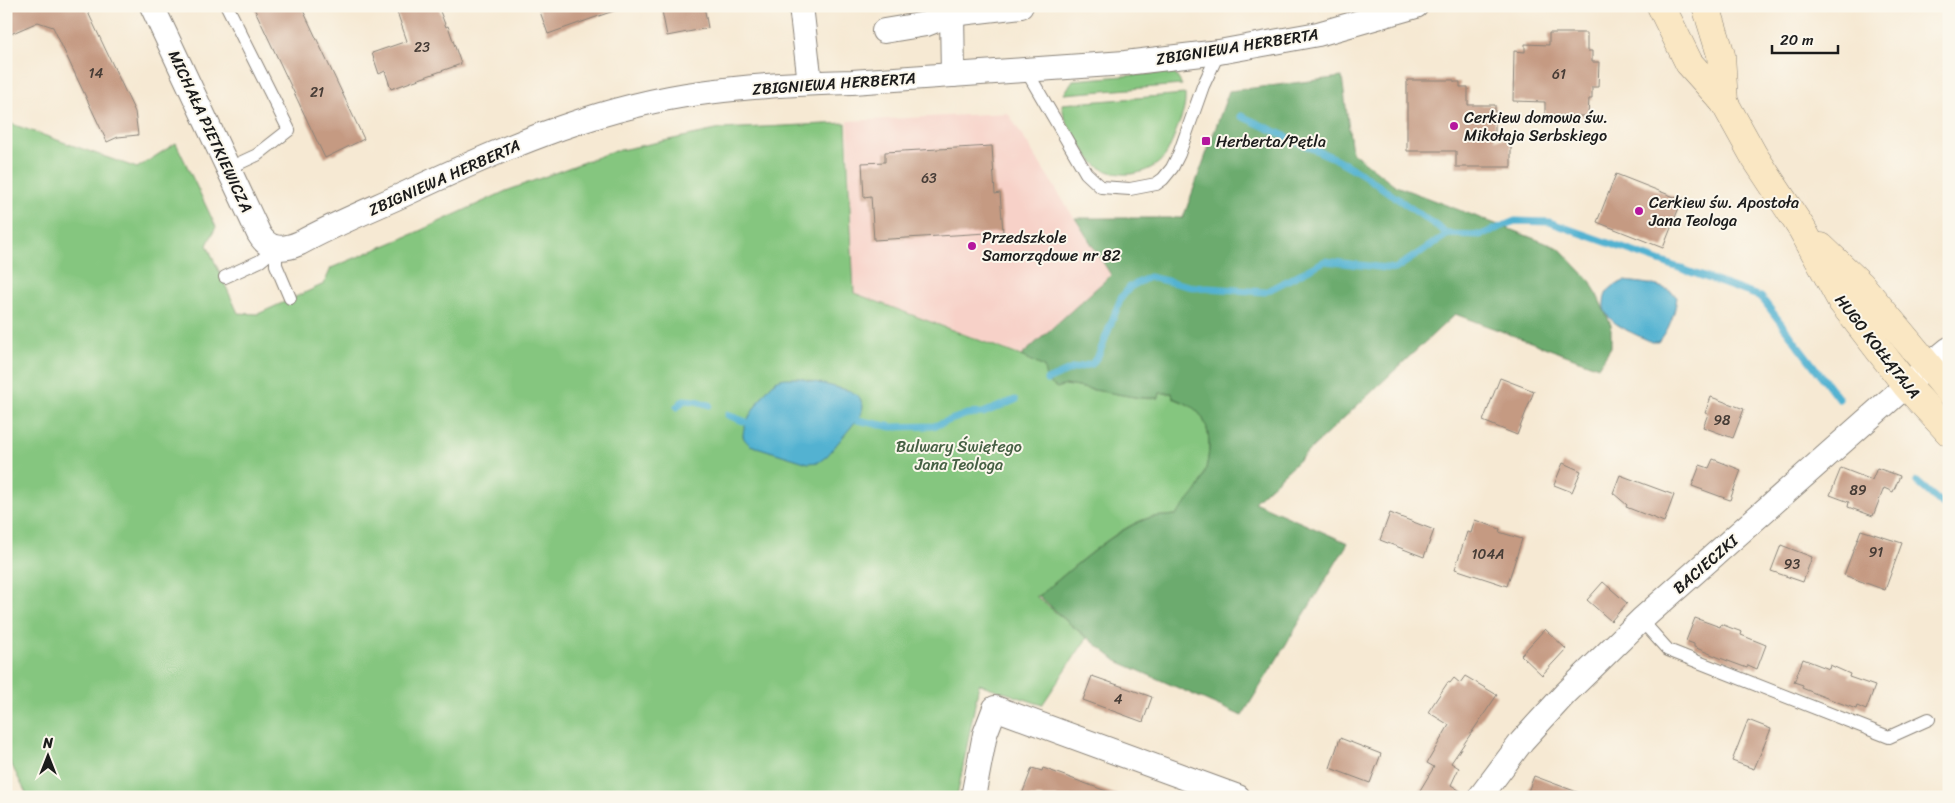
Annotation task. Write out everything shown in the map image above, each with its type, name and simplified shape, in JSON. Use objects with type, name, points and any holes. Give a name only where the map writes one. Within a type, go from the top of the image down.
[{"type":"street","name":"MICHAŁA PIETKIEWICZA","points":[[152,6],[263,240],[268,245],[276,248]]},
{"type":"street","points":[[801,6],[810,83]]},
{"type":"street","points":[[884,31],[926,24],[946,12],[1021,6]]},
{"type":"street","name":"ZBIGNIEWA HERBERTA","points":[[276,248],[292,246],[511,146],[581,121],[622,109],[685,95],[810,83],[1125,63],[1219,52],[1318,34],[1416,6]]},
{"type":"street","name":"HUGO KOŁŁĄTAJA","points":[[1661,6],[1689,63],[1724,102],[1754,156],[1802,229],[1842,302],[1906,385],[1949,432]]},
{"type":"street","name":"HUGO KOŁŁĄTAJA","points":[[1706,6],[1721,55],[1724,102]]},
{"type":"street","points":[[946,12],[953,75]]},
{"type":"street","name":"HUGO KOŁŁĄTAJA","points":[[1802,229],[1861,285],[1927,367],[1949,391]]},
{"type":"street","name":"BACIECZKI","points":[[1480,797],[1522,741],[1565,694],[1641,620],[1949,349]]},
{"type":"street","points":[[973,797],[985,734],[995,708],[1238,797]]},
{"type":"lane","points":[[227,6],[289,130],[257,155],[229,168]]},
{"type":"lane","points":[[1026,70],[1086,173],[1102,187],[1130,189],[1156,184],[1172,168],[1219,52]]},
{"type":"lane","points":[[224,277],[260,261],[276,248]]},
{"type":"lane","points":[[276,248],[276,265],[290,298]]},
{"type":"lane","points":[[1641,620],[1668,650],[1889,737],[1930,719]]},
{"type":"shaded area","name":"Przedszkole Samorządowe nr 82","points":[[1008,113],[1110,275],[1024,356],[854,293],[848,121]]},
{"type":"green space","points":[[1174,72],[1182,85],[1064,94],[1073,80]]},
{"type":"green space","points":[[1342,77],[1352,152],[1396,186],[1559,248],[1591,282],[1611,325],[1611,347],[1598,367],[1455,314],[1254,502],[1348,543],[1242,716],[1117,661],[1070,624],[1039,596],[1094,551],[1125,529],[1153,517],[1176,515],[1198,489],[1206,467],[1209,446],[1203,418],[1186,403],[1173,398],[1172,393],[1160,393],[1159,398],[1140,398],[1066,385],[1057,388],[1047,379],[1044,367],[1021,356],[1111,275],[1075,218],[1183,218],[1229,91]]},
{"type":"green space","points":[[1185,94],[1183,113],[1165,156],[1150,168],[1132,174],[1112,172],[1103,169],[1093,162],[1068,124],[1062,104]]},
{"type":"green space","name":"Bulwary Świętego Jana Teologa","points":[[6,122],[137,168],[176,143],[216,227],[207,245],[238,313],[258,314],[324,284],[331,268],[415,233],[506,191],[611,152],[721,129],[846,123],[854,293],[1021,356],[1044,367],[1057,388],[1066,385],[1140,398],[1159,398],[1160,393],[1172,393],[1173,398],[1192,407],[1203,418],[1209,447],[1206,467],[1198,489],[1176,515],[1152,517],[1124,529],[1093,551],[1039,596],[1036,596],[1087,638],[1042,705],[979,684],[957,797],[28,797],[6,754]]},
{"type":"water","points":[[1624,281],[1645,283],[1666,289],[1677,296],[1671,320],[1658,342],[1651,342],[1628,331],[1613,322],[1608,316],[1604,302],[1606,294],[1613,286]]},
{"type":"water","points":[[787,378],[799,378],[851,391],[860,398],[863,406],[861,415],[827,456],[819,462],[808,463],[750,445],[743,437],[746,423],[761,398],[776,381]]},
{"type":"building","points":[[6,6],[85,6],[135,112],[138,135],[118,137],[107,142],[53,27],[38,22],[6,36]]},
{"type":"building","points":[[253,6],[301,6],[364,139],[325,158]]},
{"type":"building","points":[[395,6],[438,6],[446,27],[448,26],[461,64],[391,89],[385,71],[379,74],[372,53],[407,41]]},
{"type":"building","points":[[538,6],[618,6],[619,9],[548,34]]},
{"type":"building","points":[[661,6],[704,6],[708,28],[667,36]]},
{"type":"building","points":[[1549,33],[1587,33],[1587,51],[1592,51],[1592,62],[1599,62],[1598,87],[1592,87],[1592,99],[1589,99],[1588,116],[1545,116],[1545,102],[1513,101],[1514,51],[1525,52],[1525,44],[1549,45]]},
{"type":"building","points":[[1407,80],[1454,80],[1454,82],[1460,82],[1460,87],[1468,87],[1468,105],[1495,105],[1495,139],[1511,139],[1511,167],[1456,167],[1456,151],[1407,151]]},
{"type":"building","points":[[992,146],[995,194],[1000,193],[1003,232],[874,240],[871,196],[864,197],[862,163],[885,162],[885,152]]},
{"type":"building","name":"Cerkiew św. Apostoła Jana Teologa","points":[[1616,174],[1682,200],[1663,248],[1597,222]]},
{"type":"building","points":[[1500,378],[1534,391],[1517,435],[1483,421]]},
{"type":"building","points":[[1711,397],[1744,409],[1733,438],[1703,427],[1708,414],[1705,413]]},
{"type":"building","points":[[1713,459],[1741,470],[1730,500],[1692,486],[1700,465],[1709,468]]},
{"type":"building","points":[[1563,463],[1581,471],[1572,492],[1554,485]]},
{"type":"building","points":[[1841,468],[1872,480],[1877,468],[1900,476],[1893,492],[1884,488],[1873,516],[1848,507],[1849,502],[1830,495]]},
{"type":"building","points":[[1620,475],[1674,495],[1664,522],[1626,507],[1627,505],[1613,493]]},
{"type":"building","points":[[1390,513],[1434,530],[1424,557],[1380,540]]},
{"type":"building","points":[[1475,520],[1500,529],[1499,532],[1522,539],[1507,586],[1455,569],[1467,532],[1471,533]]},
{"type":"building","points":[[1861,530],[1902,543],[1885,590],[1844,575]]},
{"type":"building","points":[[1781,545],[1812,557],[1803,582],[1771,571]]},
{"type":"building","points":[[1603,582],[1627,603],[1611,621],[1587,600]]},
{"type":"building","points":[[1695,618],[1720,627],[1721,624],[1742,632],[1741,635],[1766,645],[1757,669],[1748,665],[1747,668],[1720,658],[1694,647],[1694,644],[1686,641]]},
{"type":"building","points":[[1545,629],[1566,649],[1542,675],[1521,655]]},
{"type":"building","points":[[1803,659],[1829,669],[1830,665],[1850,674],[1849,677],[1875,686],[1866,710],[1857,706],[1856,709],[1819,695],[1802,688],[1803,685],[1794,682]]},
{"type":"building","points":[[1092,676],[1152,697],[1143,722],[1083,700]]},
{"type":"building","points":[[1465,676],[1497,695],[1451,763],[1459,768],[1451,785],[1467,795],[1466,797],[1416,797],[1434,767],[1427,763],[1449,725],[1428,712],[1448,682],[1450,683],[1454,678],[1460,683]]},
{"type":"building","points":[[1748,720],[1771,729],[1754,769],[1732,761]]},
{"type":"building","points":[[1340,738],[1381,754],[1370,783],[1330,768]]},
{"type":"building","points":[[1032,768],[1042,771],[1043,768],[1117,795],[1117,797],[1021,797]]},
{"type":"building","points":[[1534,776],[1585,795],[1585,797],[1526,797]]},
{"type":"waterway","points":[[1241,116],[1338,160],[1362,174],[1448,234]]},
{"type":"waterway","points":[[1047,380],[1072,369],[1092,364],[1099,354],[1121,298],[1130,287],[1149,277],[1193,287],[1265,292],[1325,261],[1395,269],[1448,234],[1481,235],[1515,221],[1549,222],[1761,297],[1839,399]]},
{"type":"waterway","points":[[677,407],[684,400],[709,405]]},
{"type":"waterway","points":[[857,420],[892,427],[934,426],[967,414],[983,413],[1015,400]]},
{"type":"waterway","points":[[728,415],[746,422]]},
{"type":"waterway","points":[[1917,482],[1949,510]]},
{"type":"place","name":"Cerkiew domowa św. Mikołaja Serbskiego","points":[[1454,126]]},
{"type":"place","name":"Herberta/Pętla","points":[[1206,141]]},
{"type":"place","name":"Cerkiew św. Apostoła Jana Teologa","points":[[1639,211]]},
{"type":"place","name":"Przedszkole Samorządowe nr 82","points":[[972,246]]}]
